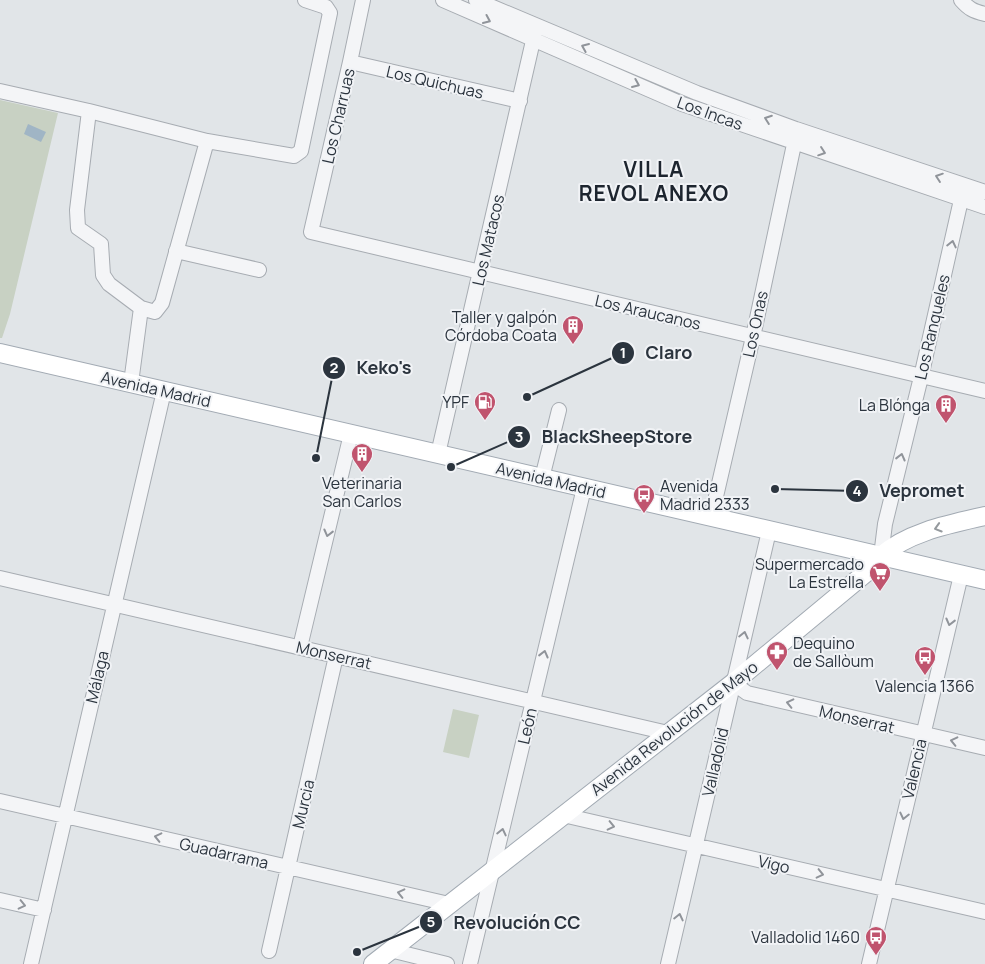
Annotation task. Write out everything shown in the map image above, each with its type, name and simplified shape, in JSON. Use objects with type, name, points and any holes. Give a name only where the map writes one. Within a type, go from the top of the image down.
[{"type":"main road","name":"Avenida Madrid","points":[[0,353],[985,580]]},
{"type":"main road","name":"Avenida Revolución de Mayo","points":[[373,964],[733,683],[868,571],[880,556],[902,542],[920,534],[985,516]]},
{"type":"street","points":[[0,91],[207,141],[294,156],[301,151],[330,13],[326,8],[305,0]]},
{"type":"street","name":"Los Charruas","points":[[311,232],[350,62],[362,0]]},
{"type":"street","name":"Los Incas","points":[[443,0],[697,93],[796,136],[985,207]]},
{"type":"street","name":"Los Incas","points":[[476,0],[535,33]]},
{"type":"street","points":[[961,0],[973,11],[985,14]]},
{"type":"street","name":"Los Matacos","points":[[438,454],[535,33]]},
{"type":"street","name":"Los Quichuas","points":[[350,62],[520,101]]},
{"type":"street","points":[[89,111],[77,210],[78,228],[101,244],[103,275],[109,284],[141,308],[155,312],[162,303],[207,141]]},
{"type":"street","name":"Los Incas","points":[[796,136],[985,192]]},
{"type":"street","name":"Los Onas","points":[[711,518],[753,337],[796,136]]},
{"type":"street","name":"Los Ranqueles","points":[[880,556],[885,524],[921,377],[964,185]]},
{"type":"street","name":"Los Araucanos","points":[[311,232],[985,391]]},
{"type":"street","points":[[176,251],[258,270]]},
{"type":"street","points":[[131,383],[141,308]]},
{"type":"street","name":"Málaga","points":[[31,964],[164,391]]},
{"type":"street","points":[[542,478],[559,410]]},
{"type":"street","points":[[300,647],[351,434]]},
{"type":"street","name":"León","points":[[470,964],[584,488]]},
{"type":"street","name":"Valladolid","points":[[668,964],[769,531]]},
{"type":"street","name":"Valencia","points":[[868,964],[961,575]]},
{"type":"street","name":"Monserrat","points":[[0,578],[668,733]]},
{"type":"street","name":"Murcia","points":[[269,951],[336,656]]},
{"type":"street","name":"Monserrat","points":[[733,683],[747,694],[985,748]]},
{"type":"street","name":"Guadarrama","points":[[0,801],[449,904]]},
{"type":"street","name":"Vigo","points":[[563,815],[985,912]]},
{"type":"street","points":[[0,900],[44,910]]},
{"type":"street","points":[[390,950],[448,964]]},
{"type":"green space","points":[[0,100],[58,113],[10,314],[2,338],[0,338]]},
{"type":"green space","points":[[453,709],[479,715],[469,758],[443,752]]},
{"type":"water","points":[[28,124],[46,132],[41,142],[24,134]]},
{"type":"place","name":"Taller y galpón Córdoba Coata","points":[[573,345]]},
{"type":"place","name":"Claro","points":[[527,397]]},
{"type":"place","name":"YPF","points":[[485,421]]},
{"type":"place","name":"La Blónga","points":[[946,424]]},
{"type":"place","name":"Keko's","points":[[316,458]]},
{"type":"place","name":"BlackSheepStore","points":[[451,467]]},
{"type":"place","name":"Veterinaria San Carlos","points":[[362,473]]},
{"type":"place","name":"Vepromet","points":[[775,489]]},
{"type":"place","name":"Avenida Madrid 2333","points":[[644,514]]},
{"type":"place","name":"Supermercado La Estrella","points":[[880,592]]},
{"type":"place","name":"Dequino de Sallòum","points":[[777,671]]},
{"type":"place","name":"Valencia 1366","points":[[925,676]]},
{"type":"place","name":"Revolución CC","points":[[357,952]]},
{"type":"place","name":"Valladolid 1460","points":[[876,956]]},
{"type":"district","name":"VILLA REVOL ANEXO","points":[[654,182]]}]
